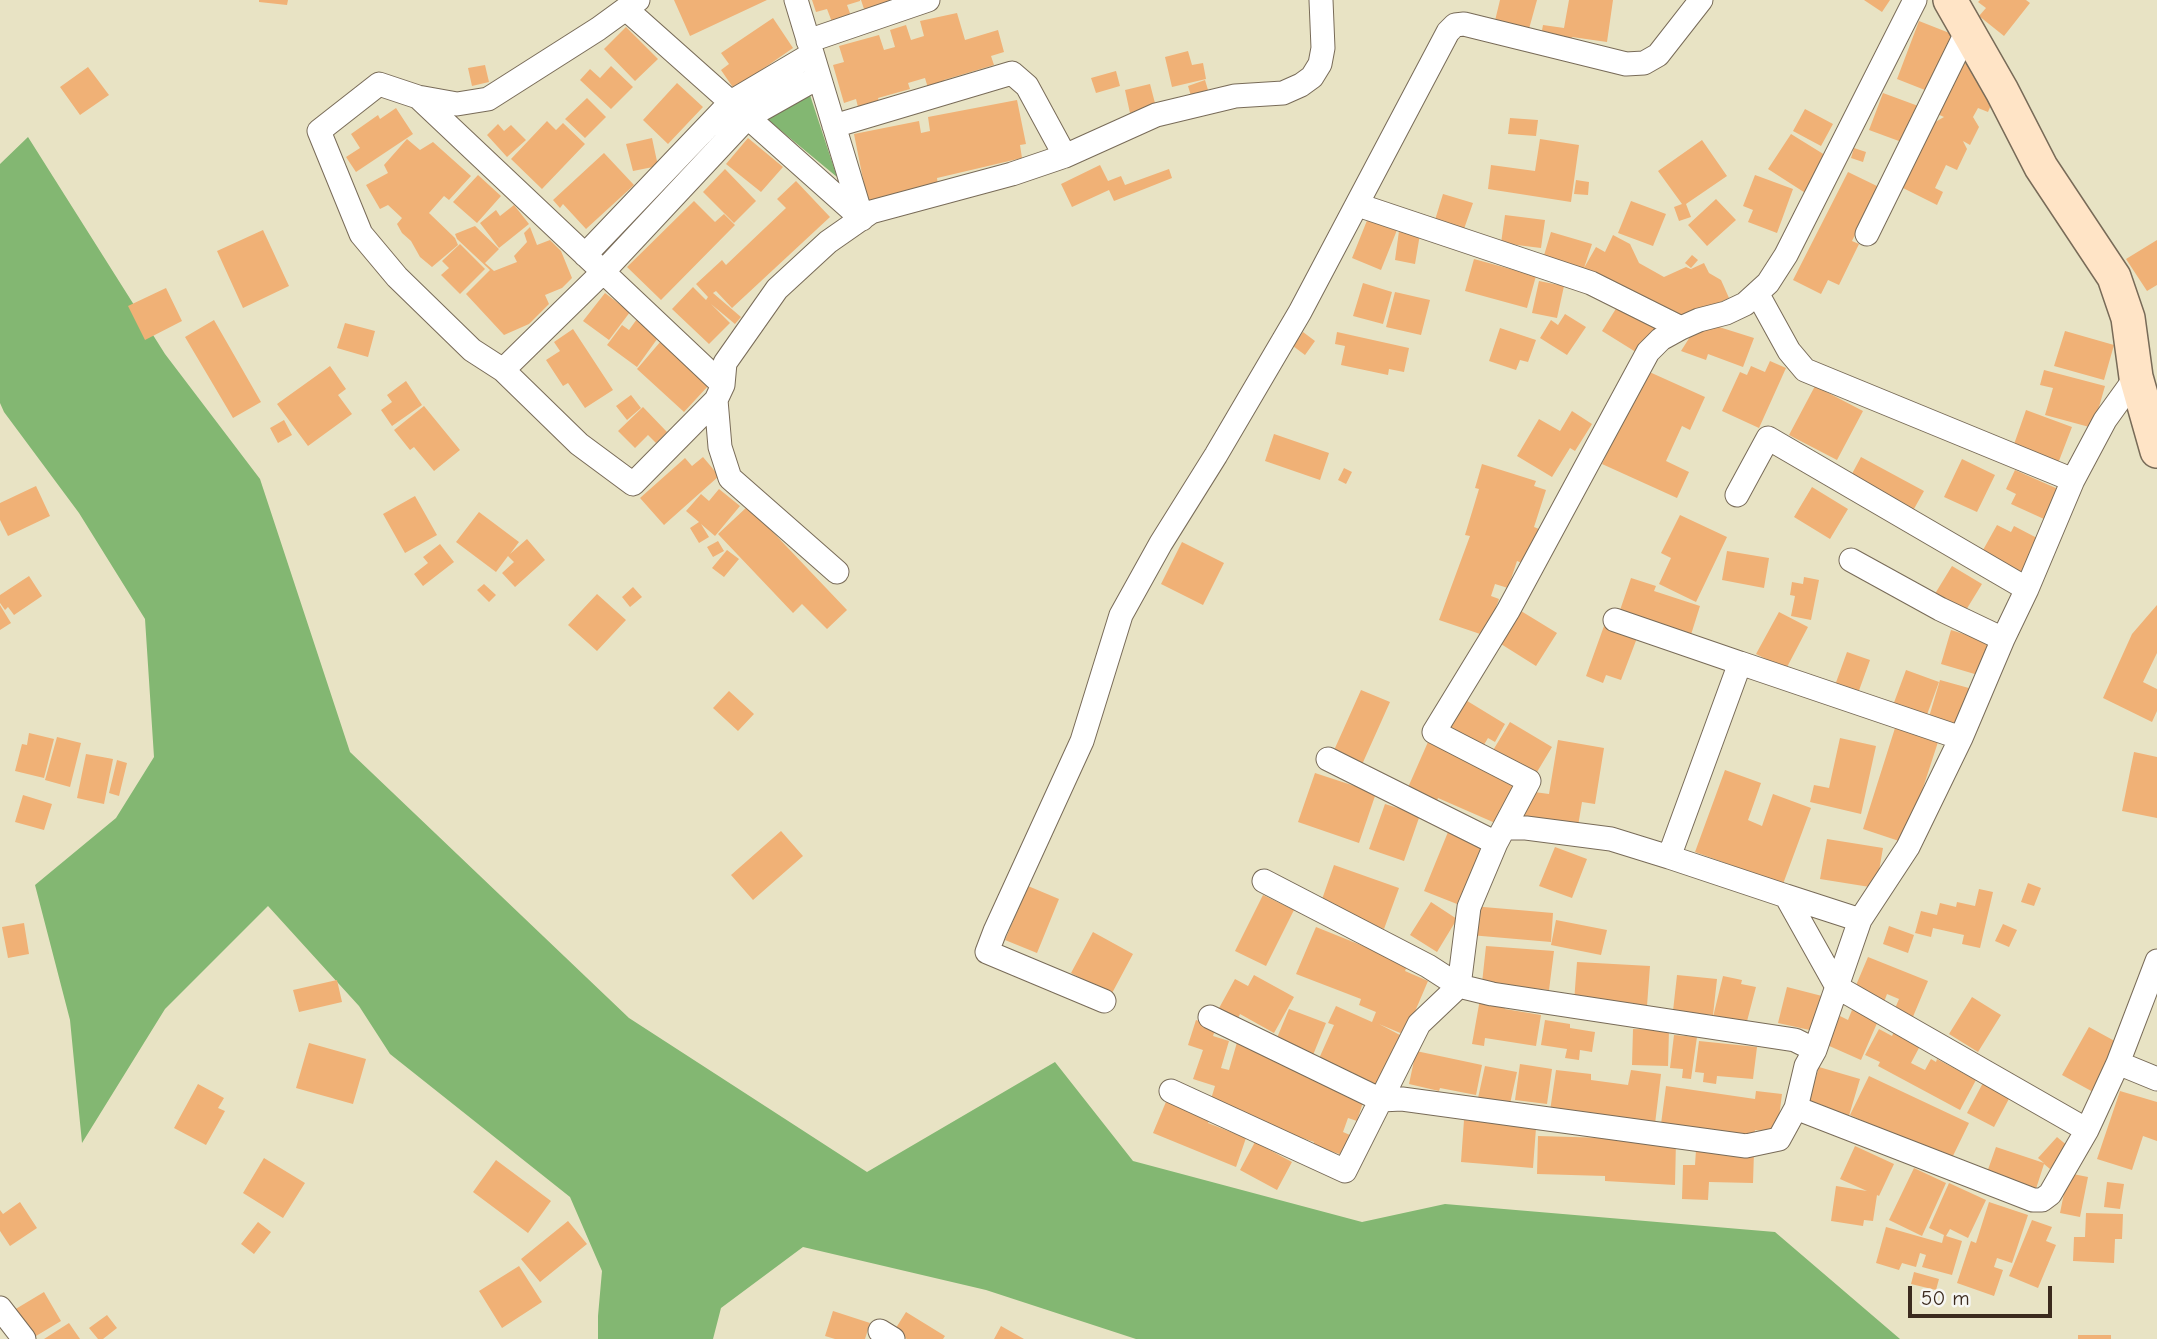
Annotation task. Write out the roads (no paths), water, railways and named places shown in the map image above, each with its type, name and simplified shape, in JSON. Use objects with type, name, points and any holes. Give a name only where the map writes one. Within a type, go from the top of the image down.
[{"type":"street","points":[[796,0],[862,219]]},
{"type":"street","points":[[585,255],[739,110],[810,48],[928,0]]},
{"type":"street","points":[[837,572],[730,478],[720,447],[720,392],[724,363],[776,289],[828,242],[872,212],[1012,174],[1065,156],[1156,116],[1235,96],[1283,93],[1301,85],[1312,77],[1320,64],[1323,48],[1321,0]]},
{"type":"street","points":[[1104,1001],[987,952],[1082,741],[1121,615],[1161,543],[1300,312],[1448,32],[1453,27],[1464,24],[1626,64],[1644,63],[1658,55],[1700,0]]},
{"type":"street","points":[[1171,1091],[1345,1171],[1419,1024],[1460,986],[1469,907],[1500,835],[1529,781],[1434,732],[1508,611],[1648,352],[1661,339],[1681,328],[1738,308],[1768,283],[1786,255],[1915,0]]},
{"type":"street","points":[[1951,0],[2041,167],[2114,277],[2128,318],[2136,377],[2157,451]]},
{"type":"street","points":[[720,392],[633,484],[579,444],[503,370],[472,350],[397,277],[360,234],[319,131],[379,84],[418,97],[457,104],[488,99],[632,4],[739,110],[862,219]]},
{"type":"street","points":[[1867,234],[1967,31]]},
{"type":"street","points":[[834,126],[1012,72],[1027,86],[1065,156]]},
{"type":"street","points":[[503,370],[603,272],[739,110],[819,77]]},
{"type":"street","points":[[418,97],[603,272],[720,392]]},
{"type":"street","points":[[1357,205],[1591,283],[1681,328]]},
{"type":"street","points":[[1757,293],[1789,351],[1805,370],[2073,480]]},
{"type":"street","points":[[1210,1017],[1381,1100],[1402,1099],[1746,1146],[1779,1139],[1796,1108],[1806,1066],[1815,1050],[1860,920],[1908,847],[1961,738],[2073,480],[2105,420],[2136,377]]},
{"type":"street","points":[[1737,495],[1768,438],[2027,589]]},
{"type":"street","points":[[1851,560],[1940,609],[2003,639]]},
{"type":"street","points":[[1615,620],[1961,738]]},
{"type":"street","points":[[1669,857],[1740,663]]},
{"type":"street","points":[[1328,760],[1500,835],[1526,828],[1611,839],[1860,920]]},
{"type":"street","points":[[1264,881],[1428,966],[1460,986],[1492,994],[1795,1040],[1815,1050]]},
{"type":"street","points":[[1786,895],[1837,987],[2087,1130]]},
{"type":"street","points":[[1796,1108],[2033,1200],[2042,1200],[2050,1194],[2087,1130],[2118,1063],[2157,961]]},
{"type":"street","points":[[2118,1063],[2157,1079]]},
{"type":"street","points":[[0,1308],[24,1339]]}]
